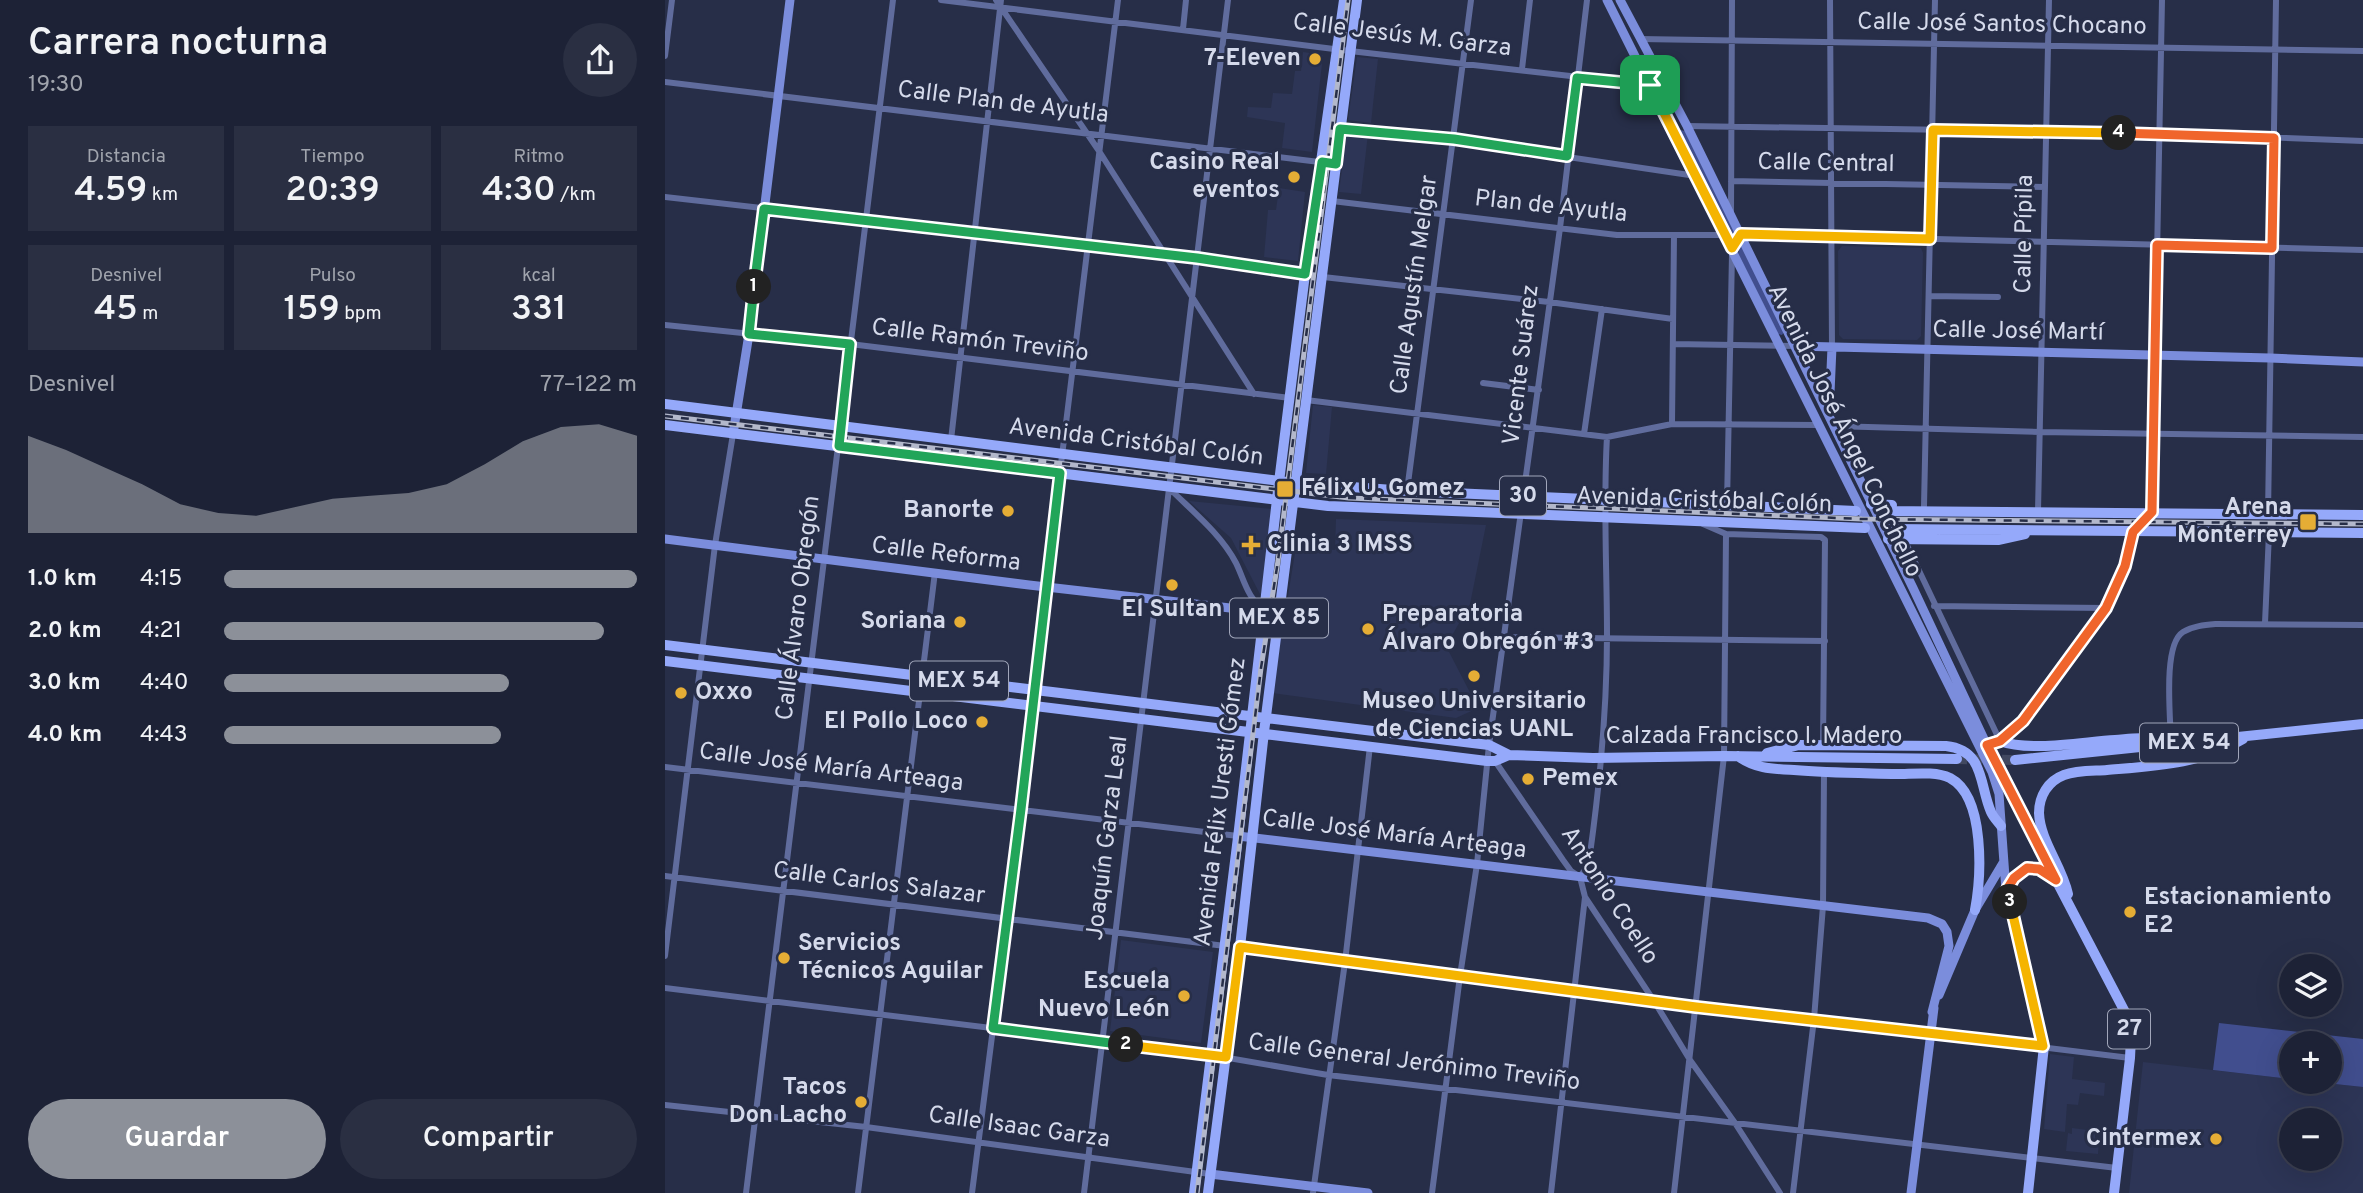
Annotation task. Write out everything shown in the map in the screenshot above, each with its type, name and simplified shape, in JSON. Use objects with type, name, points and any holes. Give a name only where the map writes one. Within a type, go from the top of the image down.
[{"type":"main road","name":"Avenida Félix Uresti Gómez","points":[[1193,1193],[1251,731],[1276,501],[1344,0]]},
{"type":"main road","name":"Avenida Félix Uresti Gómez","points":[[1207,1193],[1249,879],[1264,732],[1357,0]]},
{"type":"main road","name":"Avenida Cristóbal Colón","points":[[665,404],[1296,484],[1407,492],[1857,507]]},
{"type":"main road","name":"Avenida Cristóbal Colón","points":[[665,425],[1294,503],[1865,528]]},
{"type":"main road","points":[[1871,504],[2038,511]]},
{"type":"main road","points":[[1881,511],[2363,515]]},
{"type":"main road","points":[[2133,532],[2152,512]]},
{"type":"main road","points":[[1889,534],[1904,540],[1998,540],[2038,531]]},
{"type":"main road","points":[[1889,534],[2038,531],[2363,533]]},
{"type":"main road","name":"Calzada Francisco I. Madero","points":[[665,645],[1489,745],[1509,755]]},
{"type":"main road","name":"MEX 54","points":[[665,661],[1491,761]]},
{"type":"main road","name":"MEX 54","points":[[2015,760],[2363,724]]},
{"type":"main road","points":[[2070,904],[2065,880],[2041,825],[2040,800],[2046,789],[2063,775],[2075,772],[2168,764],[2207,756],[2249,735]]},
{"type":"main road","points":[[2000,741],[2018,745],[2040,745],[2140,738],[2168,745]]},
{"type":"main road","points":[[1758,756],[1791,746],[1946,746],[1962,749],[1982,776],[1991,813],[2001,826]]},
{"type":"main road","name":"Calzada Francisco I. Madero","points":[[1491,761],[1509,755],[1601,758],[1758,756],[1957,759]]},
{"type":"main road","points":[[1738,756],[1756,766],[1824,773],[1933,775],[1951,779],[1958,784],[1972,811],[1981,860],[1975,910]]},
{"type":"main road","points":[[2028,1193],[2043,1046],[2006,891],[2014,878],[2027,868],[2039,869],[2056,880]]},
{"type":"main road","name":"27","points":[[2056,880],[2125,1012],[2131,1037],[2114,1193]]},
{"type":"street","points":[[665,56],[672,0]]},
{"type":"street","points":[[665,956],[715,545],[749,334],[790,0]]},
{"type":"street","points":[[841,427],[893,0]]},
{"type":"street","name":"Calle Jesús M. Garza","points":[[941,0],[1001,4],[1350,51],[1650,85]]},
{"type":"street","points":[[996,0],[1099,151],[1254,394]]},
{"type":"street","points":[[972,1193],[1118,0]]},
{"type":"street","points":[[1183,29],[1186,0]]},
{"type":"street","name":"Joaquín Garza Leal","points":[[1084,1193],[1228,0]]},
{"type":"street","name":"Calle Agustín Melgar","points":[[1407,492],[1471,0]]},
{"type":"street","points":[[1522,69],[1530,0]]},
{"type":"street","name":"Vicente Suárez","points":[[1432,1193],[1491,761],[1489,745],[1539,390],[1587,0]]},
{"type":"street","name":"Avenida José Ángel Conchello","points":[[1608,0],[1857,507],[1992,772],[1999,794],[2006,891]]},
{"type":"street","name":"Avenida José Ángel Conchello","points":[[1621,0],[1741,234],[1871,504],[1889,534],[1999,771],[2056,880]]},
{"type":"street","points":[[1731,214],[1732,0]]},
{"type":"street","points":[[1830,0],[1831,422],[2039,432],[2363,437]]},
{"type":"street","points":[[1924,506],[1935,0]]},
{"type":"street","name":"Calle Pípila","points":[[2038,511],[2049,0]]},
{"type":"street","points":[[2152,512],[2162,0]]},
{"type":"street","points":[[2268,514],[2276,0]]},
{"type":"street","points":[[950,441],[1001,4]]},
{"type":"street","name":"Calle José Santos Chocano","points":[[1640,39],[2363,51]]},
{"type":"street","name":"Calle Plan de Ayutla","points":[[665,82],[1336,164]]},
{"type":"street","points":[[1687,126],[2159,134],[2363,141]]},
{"type":"street","points":[[1340,129],[1454,139],[1696,176]]},
{"type":"street","name":"Calle Central","points":[[1731,181],[2046,187]]},
{"type":"street","points":[[665,197],[1165,254],[1305,274]]},
{"type":"street","name":"Plan de Ayutla","points":[[1332,201],[1617,235],[1725,235]]},
{"type":"street","points":[[1728,504],[1732,248],[1741,234],[2363,250]]},
{"type":"street","points":[[1672,424],[1674,235]]},
{"type":"street","points":[[1323,278],[1549,302],[1672,319]]},
{"type":"street","points":[[1929,296],[1998,297]]},
{"type":"street","points":[[1584,434],[1602,309]]},
{"type":"street","name":"Calle Ramón Treviño","points":[[665,325],[850,344],[1290,398]]},
{"type":"street","name":"Calle José Martí","points":[[1673,344],[1779,344],[2363,362]]},
{"type":"street","points":[[1483,383],[1539,390]]},
{"type":"street","points":[[1305,400],[1607,437],[1672,424],[1819,425]]},
{"type":"street","name":"Calle Álvaro Obregón","points":[[747,1193],[810,662],[841,427]]},
{"type":"street","points":[[1580,877],[1587,868],[1590,854],[1601,758],[1607,638],[1604,498],[1607,437]]},
{"type":"street","points":[[1168,487],[1224,546],[1234,560],[1252,598],[1265,611]]},
{"type":"street","points":[[1695,521],[1726,534],[1821,537],[1825,540],[1823,745]]},
{"type":"street","points":[[1987,745],[2000,741],[2023,721],[2106,608],[2125,566],[2133,532]]},
{"type":"street","points":[[2265,623],[2269,533]]},
{"type":"street","points":[[1674,1193],[1724,756],[1726,534]]},
{"type":"street","name":"Calle Reforma","points":[[665,539],[1265,611]]},
{"type":"street","points":[[1904,540],[2000,741]]},
{"type":"street","points":[[858,1193],[935,572]]},
{"type":"street","points":[[1934,606],[2106,608]]},
{"type":"street","points":[[2168,745],[2171,661],[2176,639],[2183,632],[2198,626],[2265,623],[2363,625]]},
{"type":"street","points":[[1505,637],[1825,641]]},
{"type":"street","points":[[1314,1190],[1345,962],[1370,746]]},
{"type":"street","name":"Antonio Coello","points":[[1491,761],[1571,871],[1580,877],[1585,897],[1780,1193]]},
{"type":"street","name":"Calle José María Arteaga","points":[[665,768],[1928,918],[1942,923],[1947,932],[1949,946],[1932,1012]]},
{"type":"street","points":[[1793,1193],[1814,1019],[1823,906],[1824,773]]},
{"type":"street","points":[[1911,1193],[1932,1012],[1975,910],[2004,862]]},
{"type":"street","name":"Calle Carlos Salazar","points":[[665,876],[1240,947],[1575,992],[1930,1032],[2130,1058]]},
{"type":"street","points":[[1551,1193],[1585,897]]},
{"type":"street","name":"Calle General Jerónimo Treviño","points":[[665,988],[1211,1055],[1328,1075],[2117,1168]]},
{"type":"street","name":"Calle Isaac Garza","points":[[665,1105],[866,1127],[1088,1156],[1314,1190],[1369,1193]]},
{"type":"shaded area","points":[[1303,52],[1323,55],[1312,152],[1282,148],[1285,123],[1247,117],[1248,107],[1271,108],[1273,93],[1292,94],[1295,71],[1301,71]]},
{"type":"shaded area","points":[[1357,57],[1378,59],[1371,123],[1348,120]]},
{"type":"shaded area","points":[[1681,130],[1685,131],[1735,233],[1732,240],[1679,134]]},
{"type":"shaded area","points":[[1347,132],[1368,134],[1361,194],[1339,192]]},
{"type":"shaded area","points":[[1279,188],[1305,192],[1298,261],[1264,257],[1268,210],[1276,210]]},
{"type":"shaded area","points":[[1741,245],[1784,332],[1782,335],[1778,334],[1738,253]]},
{"type":"shaded area","points":[[1842,246],[1921,248],[1921,336],[1917,340],[1843,339],[1839,335],[1838,251]]},
{"type":"shaded area","points":[[1313,405],[1332,407],[1326,474],[1306,473]]},
{"type":"shaded area","name":"Clinia 3 IMSS","points":[[1189,501],[1272,509],[1261,596],[1231,538]]},
{"type":"shaded area","name":"Preparatoria Álvaro Obregón #3","points":[[1336,519],[1486,525],[1470,604],[1446,646],[1478,708],[1456,718],[1272,693],[1296,547],[1335,550]]},
{"type":"shaded area","points":[[1121,940],[1213,952],[1201,1043],[1110,1031]]},
{"type":"shaded area","points":[[2219,1023],[2291,1031],[2279,1031],[2279,1078],[2213,1070]]},
{"type":"shaded area","points":[[2342,1037],[2363,1039],[2363,1087],[2342,1085]]},
{"type":"shaded area","points":[[2050,1054],[2074,1057],[2072,1079],[2105,1083],[2104,1096],[2080,1093],[2078,1105],[2067,1104],[2065,1132],[2044,1129]]},
{"type":"shaded area","name":"Cintermex","points":[[2143,1062],[2279,1078],[2279,1094],[2342,1094],[2342,1085],[2363,1087],[2363,1193],[2129,1193]]},
{"type":"shaded area","points":[[2072,1128],[2095,1131],[2095,1137],[2099,1138],[2098,1154],[2066,1151],[2068,1133],[2072,1134]]},
{"type":"tunnel","points":[[1957,759],[2015,760]]},
{"type":"railway","points":[[1197,1193],[1261,668],[1278,561],[1348,0]]},
{"type":"railway","points":[[665,416],[1349,498],[1862,519],[2363,524]]},
{"type":"place","name":"7-Eleven","points":[[1315,59]]},
{"type":"place","name":"Casino Real eventos","points":[[1294,177]]},
{"type":"place","name":"Félix U. Gomez","points":[[1285,489]]},
{"type":"place","name":"Banorte","points":[[1008,511]]},
{"type":"place","name":"Arena Monterrey","points":[[2308,522]]},
{"type":"place","name":"Clinia 3 IMSS","points":[[1251,545]]},
{"type":"place","name":"El Sultan","points":[[1172,585]]},
{"type":"place","name":"Soriana","points":[[960,622]]},
{"type":"place","name":"Preparatoria Álvaro Obregón #3","points":[[1368,629]]},
{"type":"place","name":"Museo Universitario de Ciencias UANL","points":[[1474,676]]},
{"type":"place","name":"Oxxo","points":[[681,693]]},
{"type":"place","name":"El Pollo Loco","points":[[982,722]]},
{"type":"place","name":"Pemex","points":[[1528,779]]},
{"type":"place","name":"Estacionamiento E2","points":[[2130,912]]},
{"type":"place","name":"Servicios Técnicos Aguilar","points":[[784,958]]},
{"type":"place","name":"Escuela Nuevo León","points":[[1184,996]]},
{"type":"place","name":"Tacos Don Lacho","points":[[861,1102]]},
{"type":"place","name":"Cintermex","points":[[2216,1139]]},
{"type":"route","points":[[1577,78],[1650,85],[1732,248],[1741,234],[1930,239],[1933,130],[2274,138],[2272,248],[2157,245],[2152,512],[2133,532],[2125,566],[2106,608],[2023,721],[2000,741],[1987,745],[2056,880],[2035,867],[2027,868],[2014,878],[2006,891],[2043,1046],[1696,1007],[1240,947],[1226,1057],[993,1028],[1060,473],[839,446],[850,344],[749,334],[764,209],[1197,258],[1305,274],[1322,162],[1336,164],[1340,129],[1454,139],[1567,156],[1577,78]]}]
